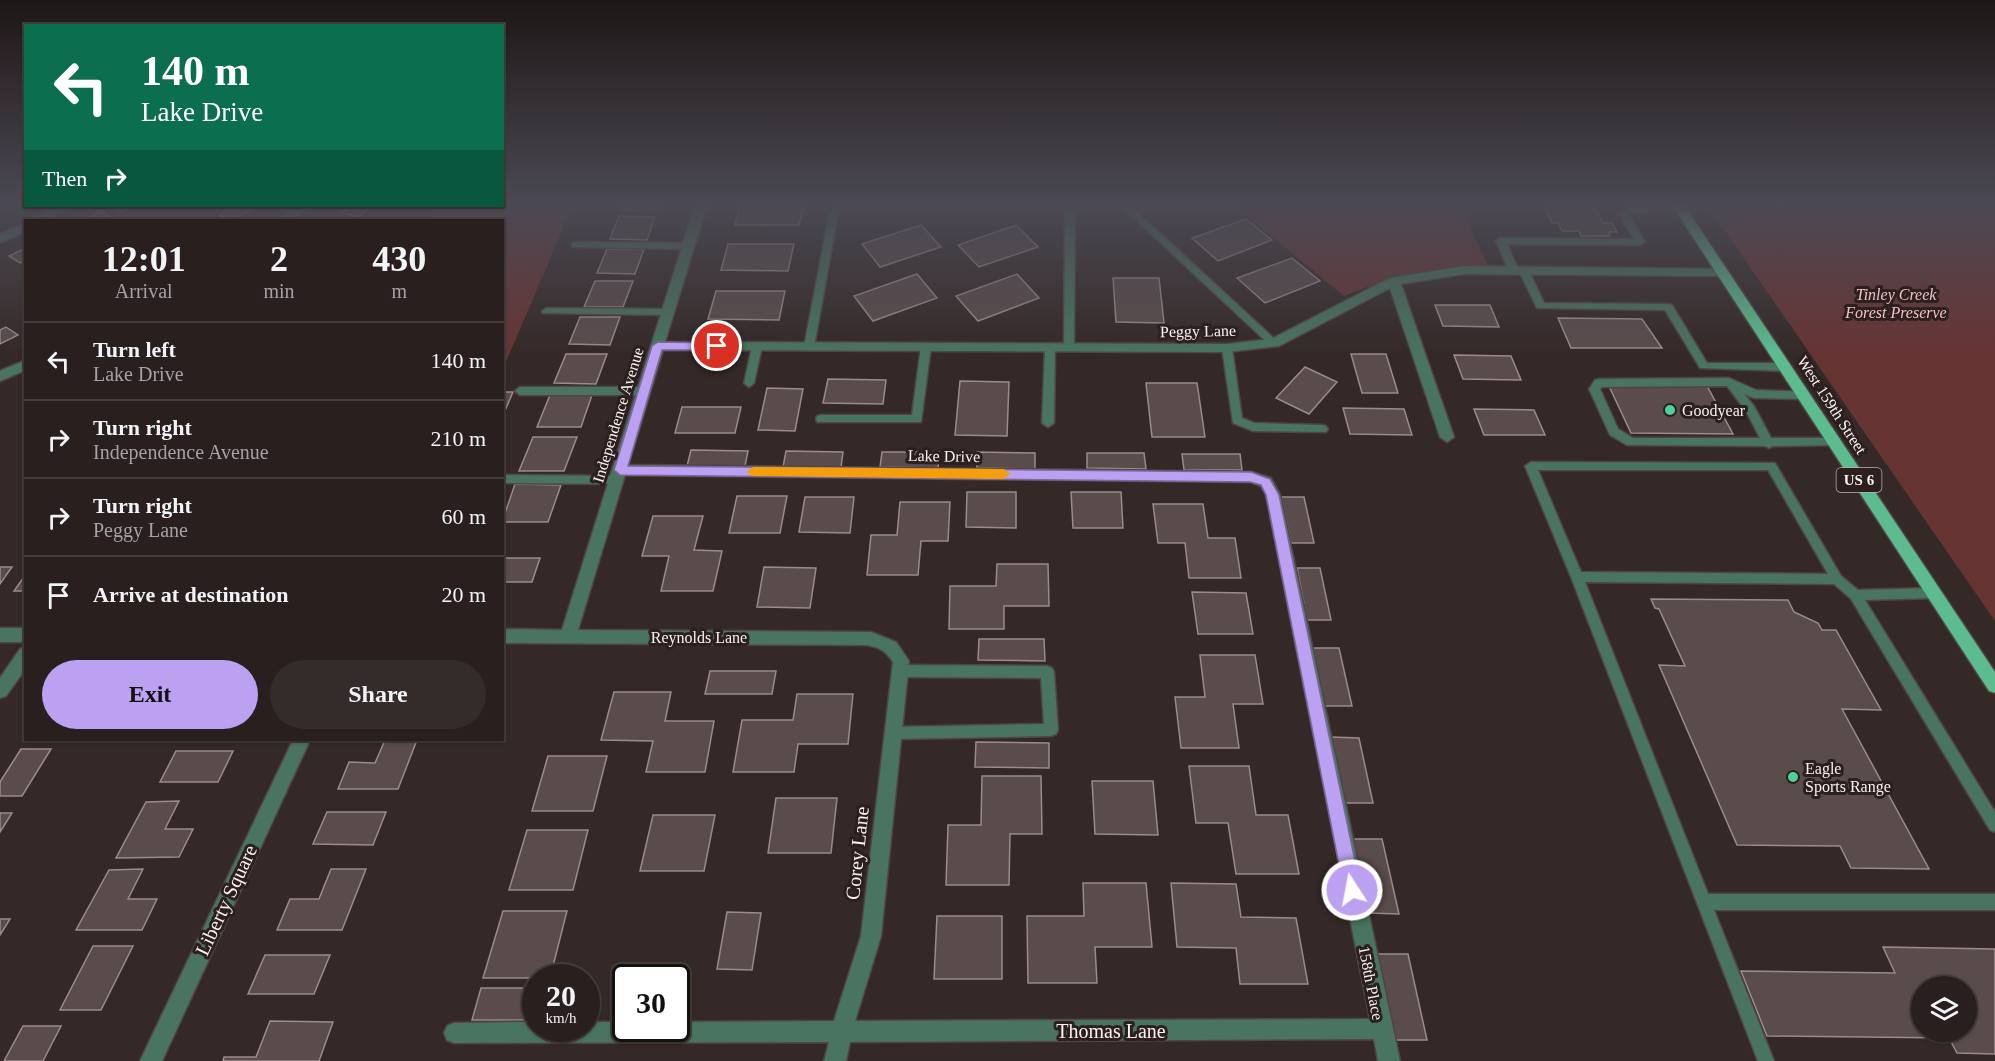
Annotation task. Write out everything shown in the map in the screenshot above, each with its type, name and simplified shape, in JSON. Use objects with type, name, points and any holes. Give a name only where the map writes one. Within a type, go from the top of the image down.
[{"type":"main road","name":"West 159th Street","points":[[1710,255],[1995,686]]},
{"type":"street","name":"Independence Avenue","points":[[568,636],[685,255]]},
{"type":"street","name":"Peggy Lane","points":[[658,346],[1227,348],[1274,343],[1394,281],[1464,270],[1722,273]]},
{"type":"street","points":[[1394,281],[1448,437]]},
{"type":"street","points":[[0,377],[24,365]]},
{"type":"street","name":"Lake Drive","points":[[619,475],[1251,477],[1266,482]]},
{"type":"street","name":"158th Place","points":[[1266,482],[1272,495],[1389,1061]]},
{"type":"street","points":[[0,635],[24,635]]},
{"type":"street","name":"Reynolds Lane","points":[[504,636],[864,638],[880,639],[893,647]]},
{"type":"street","name":"Corey Lane","points":[[835,1061],[841,1033],[871,936],[901,661],[893,647]]},
{"type":"street","points":[[0,692],[24,657]]},
{"type":"street","name":"Liberty Square","points":[[151,1061],[301,741]]},
{"type":"street","name":"Thomas Lane","points":[[454,1033],[1381,1029]]},
{"type":"lane","points":[[809,347],[826,255]]},
{"type":"lane","points":[[1069,348],[1070,255]]},
{"type":"lane","points":[[1178,255],[1274,343]]},
{"type":"lane","points":[[1509,255],[1541,306],[1668,306],[1704,366],[1785,367]]},
{"type":"lane","points":[[547,312],[668,312]]},
{"type":"lane","points":[[749,383],[757,346]]},
{"type":"lane","points":[[821,419],[916,419],[926,347]]},
{"type":"lane","points":[[1048,423],[1050,348]]},
{"type":"lane","points":[[1227,348],[1237,420],[1253,427],[1322,429]]},
{"type":"lane","points":[[1803,394],[1754,394],[1729,382],[1599,382],[1594,389],[1614,432],[1631,442],[1769,444],[1834,442]]},
{"type":"lane","points":[[1729,382],[1750,409],[1769,444]]},
{"type":"lane","points":[[520,391],[644,391]]},
{"type":"lane","points":[[1766,1061],[1577,577],[1531,466],[1771,466],[1837,579],[1855,595],[1995,825]]},
{"type":"lane","points":[[504,479],[619,475]]},
{"type":"lane","points":[[1577,577],[1837,579]]},
{"type":"lane","points":[[1855,595],[1934,593]]},
{"type":"lane","points":[[893,733],[1051,730],[1047,672],[900,671]]},
{"type":"lane","points":[[1703,902],[1995,902]]},
{"type":"green space","points":[[504,255],[552,255],[504,367]]},
{"type":"green space","points":[[1294,255],[1483,255],[1488,266],[1414,273],[1344,296]]},
{"type":"green space","name":"Tinley Creek Forest Preserve","points":[[1741,255],[1995,255],[1995,621]]},
{"type":"building","points":[[24,255],[24,261],[20,263],[9,256]]},
{"type":"building","points":[[605,255],[642,255],[635,274],[597,273]]},
{"type":"building","points":[[725,255],[792,255],[788,271],[721,270]]},
{"type":"building","points":[[870,255],[918,255],[880,267]]},
{"type":"building","points":[[967,255],[1016,255],[979,267]]},
{"type":"building","points":[[1211,255],[1235,255],[1218,261]]},
{"type":"building","points":[[1292,258],[1320,281],[1265,303],[1237,278]]},
{"type":"building","points":[[917,274],[937,298],[873,321],[854,296]]},
{"type":"building","points":[[1017,274],[1039,298],[978,321],[956,296]]},
{"type":"building","points":[[1113,278],[1159,278],[1164,323],[1116,322]]},
{"type":"building","points":[[595,281],[633,281],[623,307],[584,307]]},
{"type":"building","points":[[716,291],[785,291],[779,320],[708,319]]},
{"type":"building","points":[[1435,305],[1490,305],[1499,327],[1443,326]]},
{"type":"building","points":[[580,317],[620,317],[610,345],[569,344]]},
{"type":"building","points":[[1558,318],[1642,319],[1662,348],[1571,348]]},
{"type":"building","points":[[6,327],[18,335],[0,344],[0,330]]},
{"type":"building","points":[[566,354],[607,354],[596,384],[554,383]]},
{"type":"building","points":[[1351,354],[1386,354],[1398,393],[1362,393]]},
{"type":"building","points":[[1454,355],[1511,356],[1521,380],[1463,379]]},
{"type":"building","points":[[1305,367],[1337,382],[1309,414],[1276,398]]},
{"type":"building","points":[[828,379],[886,380],[883,404],[823,403]]},
{"type":"building","points":[[960,381],[1009,382],[1007,436],[955,435]]},
{"type":"building","points":[[1146,383],[1197,383],[1205,437],[1152,437]]},
{"type":"building","name":"Goodyear","points":[[1609,386],[1707,386],[1733,434],[1631,433]]},
{"type":"building","points":[[767,388],[803,389],[795,431],[758,430]]},
{"type":"building","points":[[504,392],[513,392],[504,413]]},
{"type":"building","points":[[550,395],[592,395],[581,427],[537,427]]},
{"type":"building","points":[[682,407],[741,407],[735,433],[675,433]]},
{"type":"building","points":[[1343,408],[1404,409],[1412,435],[1350,434]]},
{"type":"building","points":[[1474,409],[1534,410],[1545,435],[1484,435]]},
{"type":"building","points":[[533,437],[577,437],[564,471],[519,471]]},
{"type":"building","points":[[691,450],[748,451],[745,466],[687,466]]},
{"type":"building","points":[[786,451],[843,452],[841,467],[783,467]]},
{"type":"building","points":[[882,452],[939,452],[938,468],[880,467]]},
{"type":"building","points":[[977,452],[1035,453],[1035,469],[977,468]]},
{"type":"building","points":[[1087,453],[1144,453],[1146,469],[1087,468]]},
{"type":"building","points":[[1182,454],[1240,454],[1242,470],[1184,470]]},
{"type":"building","points":[[515,484],[561,485],[548,522],[504,522]]},
{"type":"building","points":[[967,492],[1016,492],[1016,528],[966,527]]},
{"type":"building","points":[[1071,492],[1121,492],[1123,528],[1073,528]]},
{"type":"building","points":[[737,496],[787,496],[780,533],[729,533]]},
{"type":"building","points":[[805,497],[854,497],[850,533],[799,532]]},
{"type":"building","points":[[1281,497],[1304,497],[1314,543],[1291,543]]},
{"type":"building","points":[[900,502],[950,502],[948,541],[921,541],[918,575],[867,575],[871,535],[897,535]]},
{"type":"building","points":[[1153,504],[1203,504],[1208,538],[1235,538],[1241,578],[1189,578],[1185,543],[1158,543]]},
{"type":"building","points":[[653,516],[703,516],[694,550],[722,551],[713,591],[661,591],[669,556],[642,556]]},
{"type":"building","points":[[504,558],[540,558],[532,582],[504,582]]},
{"type":"building","points":[[997,564],[1048,564],[1049,606],[1004,606],[1004,629],[949,629],[950,586],[996,586]]},
{"type":"building","points":[[0,567],[12,567],[0,584]]},
{"type":"building","points":[[764,567],[816,568],[810,608],[757,607]]},
{"type":"building","points":[[1297,568],[1320,568],[1331,620],[1307,620]]},
{"type":"building","points":[[24,577],[24,591],[14,591]]},
{"type":"building","points":[[1192,592],[1246,593],[1253,634],[1198,634]]},
{"type":"building","name":"Eagle Sports Range","points":[[1651,599],[1788,600],[1794,612],[1818,623],[1822,630],[1836,630],[1881,710],[1842,709],[1929,869],[1851,868],[1840,846],[1737,845],[1659,665],[1685,666],[1659,609],[1655,608]]},
{"type":"building","points":[[979,639],[1044,639],[1045,661],[978,660]]},
{"type":"building","points":[[1313,648],[1339,648],[1352,706],[1324,706]]},
{"type":"building","points":[[1200,655],[1255,655],[1263,704],[1233,704],[1239,748],[1181,748],[1175,697],[1205,697]]},
{"type":"building","points":[[710,671],[776,671],[772,694],[705,694]]},
{"type":"building","points":[[614,692],[671,692],[665,721],[714,721],[705,772],[646,772],[653,741],[601,740]]},
{"type":"building","points":[[797,694],[853,694],[848,744],[798,744],[794,772],[733,772],[742,720],[793,720]]},
{"type":"building","points":[[1331,737],[1359,738],[1373,803],[1344,803]]},
{"type":"building","points":[[385,741],[417,741],[398,789],[338,789],[349,762],[375,763]]},
{"type":"building","points":[[976,742],[1049,743],[1049,768],[975,767]]},
{"type":"building","points":[[21,749],[51,749],[22,796],[0,796],[0,782]]},
{"type":"building","points":[[176,751],[233,751],[218,782],[160,782]]},
{"type":"building","points":[[548,756],[607,756],[593,811],[532,811]]},
{"type":"building","points":[[1189,766],[1249,766],[1256,815],[1288,815],[1299,874],[1236,874],[1228,823],[1196,823]]},
{"type":"building","points":[[982,776],[1041,776],[1042,834],[1010,834],[1009,885],[946,885],[948,825],[981,825]]},
{"type":"building","points":[[1092,781],[1153,781],[1158,835],[1095,834]]},
{"type":"building","points":[[776,798],[837,798],[831,853],[768,853]]},
{"type":"building","points":[[179,801],[165,829],[193,829],[179,857],[116,858],[146,802]]},
{"type":"building","points":[[327,812],[386,812],[373,845],[313,844]]},
{"type":"building","points":[[0,813],[12,813],[0,832]]},
{"type":"building","points":[[653,815],[715,815],[704,871],[640,871]]},
{"type":"building","points":[[527,830],[588,830],[573,890],[509,890]]},
{"type":"building","points":[[1352,839],[1382,839],[1399,914],[1368,913]]},
{"type":"building","points":[[143,869],[128,899],[157,899],[142,930],[76,930],[109,870]]},
{"type":"building","points":[[331,869],[366,869],[342,930],[277,930],[290,899],[319,899]]},
{"type":"building","points":[[1083,883],[1146,883],[1152,947],[1095,947],[1097,983],[1028,983],[1027,916],[1084,916]]},
{"type":"building","points":[[1171,883],[1236,884],[1241,917],[1296,918],[1308,984],[1240,984],[1236,948],[1177,947]]},
{"type":"building","points":[[503,911],[567,911],[554,964],[522,964],[522,978],[483,978]]},
{"type":"building","points":[[727,912],[761,913],[752,970],[717,969]]},
{"type":"building","points":[[937,916],[1002,916],[1002,979],[934,979]]},
{"type":"building","points":[[0,919],[10,919],[0,935]]},
{"type":"building","points":[[93,946],[133,946],[101,1010],[60,1010]]},
{"type":"building","points":[[1883,947],[1995,949],[1995,1054],[1957,1053],[1951,1042],[1977,1042],[1977,976],[1911,976],[1911,1038],[1767,1036],[1741,971],[1895,973]]},
{"type":"building","points":[[1376,954],[1408,954],[1427,1040],[1393,1040]]},
{"type":"building","points":[[265,955],[330,955],[314,994],[248,994]]},
{"type":"building","points":[[481,988],[522,988],[522,1020],[472,1020]]},
{"type":"building","points":[[270,1021],[333,1022],[319,1061],[223,1061],[224,1057],[256,1057]]},
{"type":"building","points":[[23,1026],[61,1026],[43,1061],[4,1061]]},
{"type":"slow traffic","points":[[753,472],[1004,474]]},
{"type":"place","name":"Goodyear","points":[[1670,410]]},
{"type":"place","name":"Eagle Sports Range","points":[[1793,777]]},
{"type":"route","points":[[717,346],[658,346],[620,470],[1251,477],[1260,478],[1266,482],[1272,495],[1352,890]]}]
